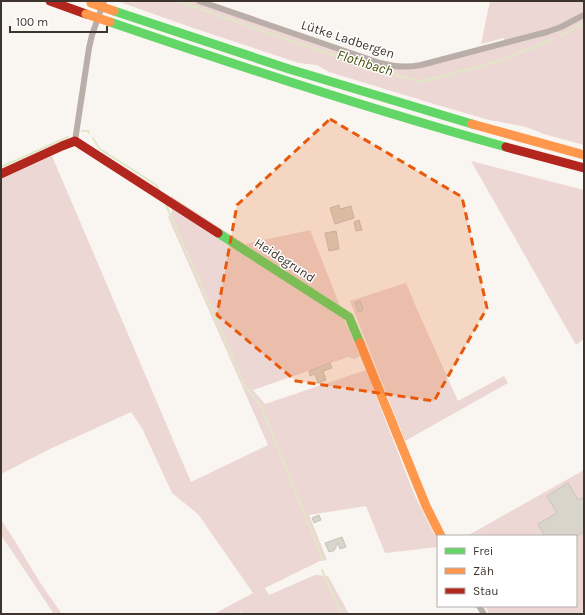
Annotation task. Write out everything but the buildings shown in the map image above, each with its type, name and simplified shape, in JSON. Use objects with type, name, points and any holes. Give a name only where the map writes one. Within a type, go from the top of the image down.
[{"type":"main road","points":[[50,1],[235,65],[375,109],[584,168]]},
{"type":"main road","points":[[89,2],[225,49],[378,97],[584,155]]},
{"type":"main road","points":[[1,174],[75,141]]},
{"type":"main road","name":"Heidegrund","points":[[75,141],[349,317],[426,506],[440,535]]},
{"type":"street","points":[[75,141],[89,48],[104,1]]},
{"type":"street","name":"Lütke Ladbergen","points":[[199,1],[380,63],[399,67],[420,65],[536,36],[561,27],[584,15]]},
{"type":"highlighted area","points":[[330,119],[462,197],[487,308],[434,401],[296,381],[217,315],[237,205]]},
{"type":"shaded area","points":[[117,1],[193,1],[392,68],[537,38],[562,29],[584,17],[584,145],[544,134],[522,126],[489,120],[434,104],[329,72],[317,65],[299,63]]},
{"type":"shaded area","points":[[490,1],[584,1],[584,12],[556,27],[504,41],[504,38],[481,44]]},
{"type":"shaded area","points":[[52,156],[191,482],[268,445],[168,217],[172,212],[171,196],[245,244],[310,230],[345,322],[360,356],[355,359],[348,357],[253,390],[265,404],[366,370],[414,494],[437,540],[437,547],[385,553],[366,506],[309,515],[327,560],[320,561],[265,588],[269,595],[315,575],[328,576],[349,614],[243,614],[241,612],[238,614],[214,614],[253,593],[198,514],[172,493],[142,428],[131,412],[50,449],[1,474],[1,179]]},
{"type":"shaded area","points":[[471,161],[584,190],[584,339],[576,345]]},
{"type":"shaded area","points":[[406,283],[458,401],[504,376],[508,383],[405,441],[350,301]]},
{"type":"shaded area","points":[[584,470],[584,614],[489,614],[486,607],[577,607],[577,535],[469,535]]},
{"type":"shaded area","points":[[1,520],[41,584],[62,614],[54,614],[1,535]]},
{"type":"waterway","name":"Flothbach","points":[[177,1],[318,50],[420,82],[497,62],[553,39]]},
{"type":"waterway","name":"Flothbach","points":[[561,36],[584,23]]},
{"type":"waterway","points":[[82,131],[88,131],[89,133]]},
{"type":"waterway","points":[[1,167],[68,137]]},
{"type":"waterway","points":[[93,138],[100,149],[155,184],[159,190]]},
{"type":"waterway","points":[[166,205],[245,386],[261,406],[323,560]]},
{"type":"waterway","points":[[322,570],[343,614]]},
{"type":"traffic: fast","points":[[114,11],[289,69],[472,124]]},
{"type":"traffic: fast","points":[[110,22],[307,88],[506,147]]},
{"type":"traffic: fast","points":[[218,233],[349,317],[360,343]]},
{"type":"traffic: slow","points":[[91,3],[114,11]]},
{"type":"traffic: slow","points":[[86,14],[110,22]]},
{"type":"traffic: slow","points":[[472,124],[584,155]]},
{"type":"traffic: slow","points":[[360,343],[426,506],[440,535]]},
{"type":"traffic: jam","points":[[50,1],[86,14]]},
{"type":"traffic: jam","points":[[1,174],[75,141],[218,233]]},
{"type":"traffic: jam","points":[[506,147],[584,168]]}]
